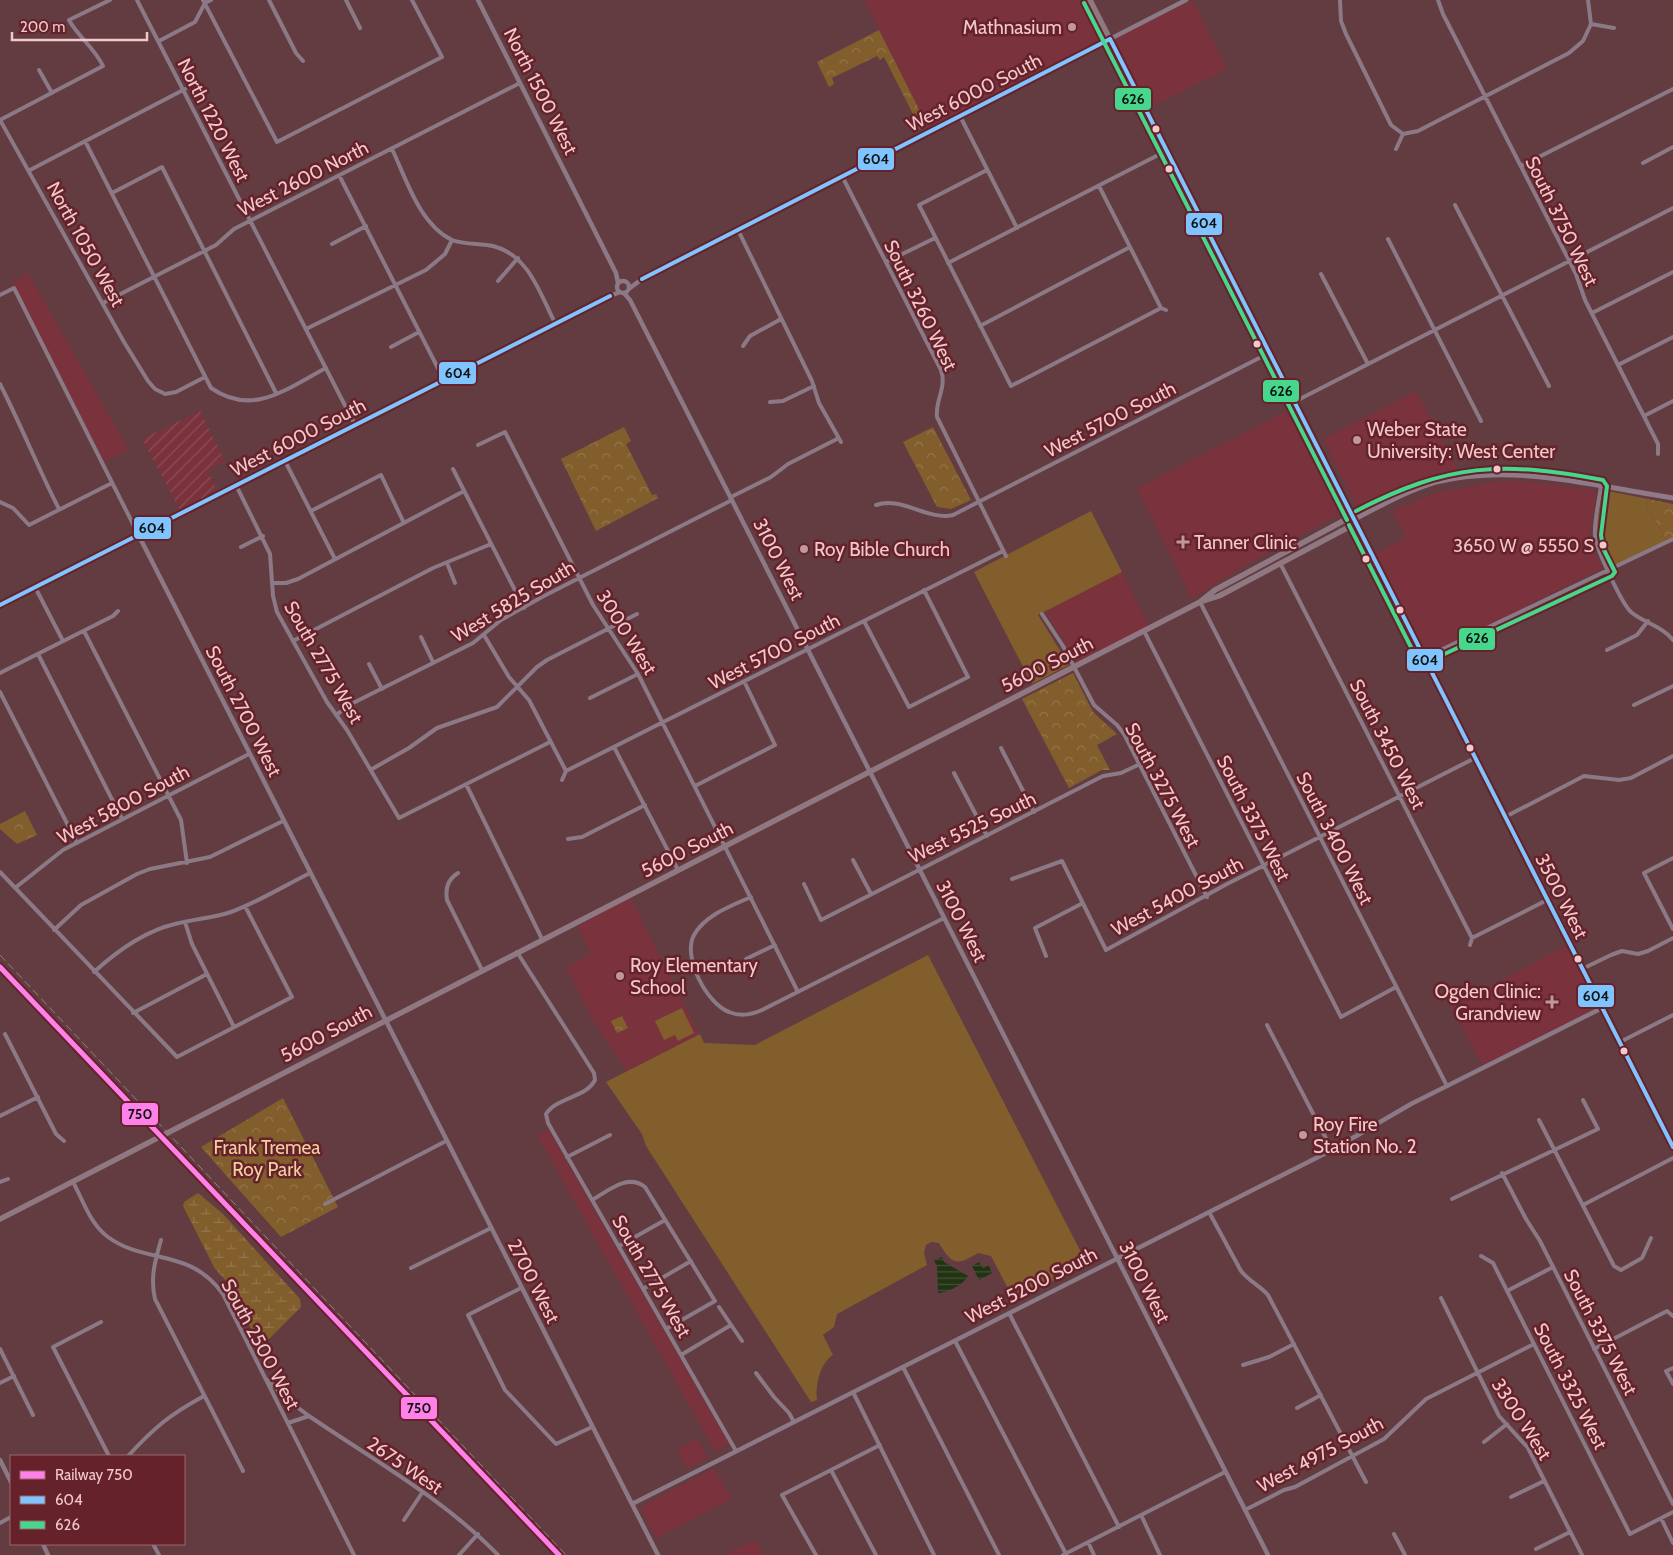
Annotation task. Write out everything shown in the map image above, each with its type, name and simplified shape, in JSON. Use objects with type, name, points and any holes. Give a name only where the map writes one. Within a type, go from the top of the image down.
[{"type":"main road","name":"3500 West","points":[[1090,0],[1673,1147]]},
{"type":"main road","points":[[1354,520],[1422,487],[1463,477],[1494,474],[1522,474],[1673,498]]},
{"type":"main road","name":"5600 South","points":[[1200,602],[1219,596],[1346,528],[1354,520]]},
{"type":"main road","name":"5600 South","points":[[0,1219],[1200,602],[1216,590],[1343,521],[1354,520]]},
{"type":"street","points":[[0,120],[103,66],[96,51],[78,35],[69,20],[110,0]]},
{"type":"street","name":"North 1220 West","points":[[137,0],[185,89],[249,221],[355,425]]},
{"type":"street","points":[[159,41],[195,22],[204,2],[211,0]]},
{"type":"street","points":[[269,0],[296,53],[303,61]]},
{"type":"street","points":[[346,0],[360,28]]},
{"type":"street","points":[[204,2],[277,142],[442,58],[412,0]]},
{"type":"street","name":"North 1500 West","points":[[478,0],[616,273]]},
{"type":"street","name":"West 6000 South","points":[[0,606],[138,534],[625,289],[1186,0]]},
{"type":"street","points":[[1340,0],[1341,21],[1346,34],[1391,125],[1403,134],[1418,131],[1569,53],[1583,41],[1591,24],[1588,0]]},
{"type":"street","name":"South 3750 West","points":[[1438,0],[1443,14],[1569,261],[1592,314],[1658,444],[1658,454]]},
{"type":"street","points":[[1591,24],[1614,28]]},
{"type":"street","points":[[39,70],[52,93]]},
{"type":"street","name":"West 2600 North","points":[[102,303],[216,245],[234,229],[249,221],[520,83]]},
{"type":"street","points":[[30,170],[185,89]]},
{"type":"street","points":[[1521,166],[1673,89]]},
{"type":"street","points":[[960,116],[1017,228]]},
{"type":"street","name":"North 1050 West","points":[[0,120],[30,170],[102,303],[148,381],[155,389],[165,394],[176,392],[205,377]]},
{"type":"street","points":[[1396,149],[1403,134]]},
{"type":"street","points":[[85,141],[211,388],[223,396],[238,402],[252,402],[276,393],[326,368]]},
{"type":"street","points":[[1644,162],[1673,147]]},
{"type":"street","points":[[392,149],[421,209],[441,232],[452,240],[503,248],[518,258],[529,271],[555,323]]},
{"type":"street","points":[[948,263],[1166,151]]},
{"type":"street","points":[[112,193],[162,167],[276,393]]},
{"type":"street","points":[[987,170],[919,205],[1011,386],[1161,308]]},
{"type":"street","points":[[339,175],[444,380]]},
{"type":"street","name":"South 3260 West","points":[[842,176],[940,370],[944,383],[937,403],[937,417],[1006,556]]},
{"type":"street","points":[[1099,186],[1161,308],[1166,310]]},
{"type":"street","points":[[1455,205],[1549,386]]},
{"type":"street","points":[[1294,402],[1673,208]]},
{"type":"street","points":[[332,244],[366,226]]},
{"type":"street","points":[[738,230],[814,386],[783,401],[770,402]]},
{"type":"street","points":[[886,262],[935,238]]},
{"type":"street","points":[[1388,239],[1481,421]]},
{"type":"street","points":[[306,330],[438,262],[452,240]]},
{"type":"street","points":[[980,326],[1130,247]]},
{"type":"street","points":[[498,281],[518,258]]},
{"type":"street","points":[[1592,314],[1673,272]]},
{"type":"street","points":[[616,273],[624,280],[625,289]]},
{"type":"street","points":[[616,273],[618,283],[625,289]]},
{"type":"street","points":[[1321,274],[1368,364]]},
{"type":"street","points":[[618,283],[624,280]]},
{"type":"street","name":"South 2700 West","points":[[0,295],[14,288],[384,1020]]},
{"type":"street","name":"3100 West","points":[[625,289],[1268,1555]]},
{"type":"street","points":[[742,346],[750,336],[781,319]]},
{"type":"street","points":[[391,347],[419,332]]},
{"type":"street","points":[[1618,365],[1673,337]]},
{"type":"street","name":"West 5700 South","points":[[876,505],[886,502],[948,516],[1269,353]]},
{"type":"street","points":[[0,384],[29,441],[37,463],[59,509]]},
{"type":"street","name":"West 5825 South","points":[[336,715],[353,703],[484,636],[492,627],[524,608],[771,477],[788,464],[839,441],[819,403],[814,386]]},
{"type":"street","points":[[1644,416],[1673,401]]},
{"type":"street","name":"3000 West","points":[[478,446],[505,432],[607,629],[628,655],[638,674],[798,992]]},
{"type":"street","points":[[285,461],[335,559]]},
{"type":"street","points":[[453,469],[524,608]]},
{"type":"street","points":[[311,511],[380,475],[404,523]]},
{"type":"street","points":[[0,502],[13,508],[29,525],[112,482]]},
{"type":"street","name":"South 2775 West","points":[[236,485],[263,536],[270,554],[274,605],[336,715],[372,769],[399,818],[466,784]]},
{"type":"street","points":[[1601,486],[1595,535],[1597,550],[1609,570],[1624,604],[1632,613],[1648,620],[1673,640]]},
{"type":"street","points":[[273,583],[298,579],[464,491]]},
{"type":"street","points":[[242,547],[263,536]]},
{"type":"street","points":[[1424,658],[1673,539]]},
{"type":"street","points":[[293,640],[447,563],[491,544]]},
{"type":"street","name":"West 5700 South","points":[[566,771],[1003,550]]},
{"type":"street","points":[[447,563],[455,583]]},
{"type":"street","name":"South 3450 West","points":[[1280,563],[1472,938]]},
{"type":"street","points":[[35,587],[63,641]]},
{"type":"street","points":[[864,621],[909,707],[968,677],[924,590]]},
{"type":"street","name":"South 3400 West","points":[[1200,602],[1446,1086]]},
{"type":"street","points":[[0,673],[113,616],[118,611]]},
{"type":"street","points":[[372,769],[409,748],[437,728],[497,707],[536,667],[637,614]]},
{"type":"street","name":"South 3275 West","points":[[1042,614],[1094,705],[1117,725],[1124,734],[1138,765],[1207,897]]},
{"type":"street","points":[[1607,650],[1637,635],[1648,620]]},
{"type":"street","points":[[84,631],[181,820],[187,863]]},
{"type":"street","name":"South 3375 West","points":[[1144,631],[1341,1017],[1396,987]]},
{"type":"street","points":[[484,636],[518,687],[529,700],[566,771],[562,780]]},
{"type":"street","points":[[421,638],[434,662]]},
{"type":"street","points":[[38,654],[122,819]]},
{"type":"street","points":[[369,664],[382,689]]},
{"type":"street","points":[[590,698],[638,674]]},
{"type":"street","points":[[695,786],[775,744],[744,681]]},
{"type":"street","points":[[1634,705],[1673,686]]},
{"type":"street","points":[[0,692],[77,843]]},
{"type":"street","points":[[542,939],[466,784],[550,742]]},
{"type":"street","points":[[614,747],[678,870]]},
{"type":"street","points":[[1001,748],[1034,812]]},
{"type":"street","name":"West 5800 South","points":[[15,888],[49,860],[77,843],[250,754]]},
{"type":"street","points":[[1505,817],[1584,776],[1619,780],[1631,778],[1673,756]]},
{"type":"street","name":"West 5400 South","points":[[1083,904],[1106,950],[1263,866],[1475,758]]},
{"type":"street","name":"West 5525 South","points":[[804,884],[821,920],[1103,776],[1121,773],[1138,765]]},
{"type":"street","points":[[954,773],[987,836]]},
{"type":"street","points":[[568,839],[582,837],[645,805]]},
{"type":"street","points":[[54,930],[81,905],[137,874],[150,869],[210,857],[284,821]]},
{"type":"street","points":[[1673,858],[1644,873],[1673,929]]},
{"type":"street","points":[[853,860],[871,894]]},
{"type":"street","points":[[1012,879],[1062,861],[1083,904],[1035,928],[1046,956]]},
{"type":"street","points":[[0,872],[177,1057],[292,997],[245,906]]},
{"type":"street","points":[[94,972],[124,948],[158,930],[185,922],[215,917],[245,906],[310,873]]},
{"type":"street","points":[[458,873],[448,883],[447,900],[482,970]]},
{"type":"street","points":[[750,897],[708,919],[694,934],[690,949],[695,969],[708,996],[715,1004],[729,1012],[741,1015],[752,1014],[944,918]]},
{"type":"street","points":[[1470,946],[1472,938],[1547,900]]},
{"type":"street","points":[[185,922],[192,944],[234,1027]]},
{"type":"street","points":[[1582,969],[1622,951],[1638,954],[1648,951],[1673,938]]},
{"type":"street","points":[[746,959],[774,945]]},
{"type":"street","name":"South 2775 West","points":[[517,952],[594,1073],[595,1080],[589,1087],[551,1107],[546,1114],[548,1123],[736,1451]]},
{"type":"street","points":[[133,1013],[207,974]]},
{"type":"street","name":"West 5200 South","points":[[632,1504],[1332,1150],[1372,1124],[1602,1008]]},
{"type":"street","points":[[1620,1042],[1673,1015]]},
{"type":"street","name":"2700 West","points":[[384,1020],[658,1555]]},
{"type":"street","points":[[1267,1025],[1332,1150]]},
{"type":"street","points":[[5,1034],[56,1134],[64,1141]]},
{"type":"street","points":[[0,1116],[38,1097]]},
{"type":"street","points":[[1452,1200],[1502,1174],[1598,1129],[1583,1100]]},
{"type":"street","points":[[1540,1120],[1614,1266],[1621,1270],[1642,1258],[1651,1238]]},
{"type":"street","points":[[567,1157],[610,1136]]},
{"type":"street","points":[[324,1204],[446,1141]]},
{"type":"street","points":[[1583,1205],[1673,1158]]},
{"type":"street","name":"South 3375 West","points":[[1502,1174],[1553,1267],[1673,1504]]},
{"type":"street","points":[[0,1182],[8,1178]]},
{"type":"street","name":"South 2500 West","points":[[73,1182],[94,1223],[108,1237],[130,1248],[199,1269],[215,1283],[223,1294],[354,1555]]},
{"type":"street","points":[[592,1200],[625,1182],[639,1182],[645,1187],[715,1301],[666,1329]]},
{"type":"street","points":[[1209,1212],[1241,1271],[1247,1279],[1262,1288],[1268,1295],[1366,1482]]},
{"type":"street","points":[[619,1246],[665,1220]]},
{"type":"street","points":[[411,1268],[491,1228]]},
{"type":"street","points":[[161,1240],[152,1285],[155,1299],[243,1471]]},
{"type":"street","name":"South 3325 West","points":[[1481,1256],[1493,1263],[1630,1534],[1661,1518]]},
{"type":"street","points":[[643,1289],[691,1261]]},
{"type":"street","points":[[1507,1291],[1553,1267]]},
{"type":"street","points":[[521,1288],[468,1315],[505,1390],[556,1444],[592,1427]]},
{"type":"street","name":"3300 West","points":[[1441,1298],[1499,1416],[1528,1448],[1582,1555]]},
{"type":"street","points":[[720,1307],[742,1341]]},
{"type":"street","points":[[1594,1349],[1667,1311],[1673,1316]]},
{"type":"street","points":[[1009,1313],[1119,1527]]},
{"type":"street","points":[[101,1322],[53,1347],[108,1455]]},
{"type":"street","points":[[681,1355],[731,1325]]},
{"type":"street","points":[[955,1341],[1065,1554],[1226,1472]]},
{"type":"street","points":[[1242,1365],[1269,1357],[1294,1344]]},
{"type":"street","name":"West 4975 South","points":[[1245,1510],[1353,1456],[1394,1433],[1426,1399],[1534,1344]]},
{"type":"street","points":[[0,1349],[34,1416]]},
{"type":"street","points":[[903,1367],[999,1555]]},
{"type":"street","points":[[1673,1368],[1666,1371],[1673,1384]]},
{"type":"street","points":[[756,1373],[774,1397],[790,1413],[794,1422]]},
{"type":"street","points":[[0,1383],[14,1376]]},
{"type":"street","name":"2675 West","points":[[264,1376],[289,1401],[478,1534],[498,1555]]},
{"type":"street","points":[[853,1392],[934,1555]]},
{"type":"street","points":[[1297,1408],[1321,1395]]},
{"type":"street","points":[[129,1455],[154,1427],[178,1410],[204,1396]]},
{"type":"street","points":[[288,1424],[309,1416]]},
{"type":"street","points":[[1484,1442],[1507,1424]]},
{"type":"street","points":[[816,1555],[782,1495],[880,1445]]},
{"type":"street","points":[[0,1460],[10,1480]]},
{"type":"street","points":[[832,1470],[876,1555]]},
{"type":"street","points":[[1511,1497],[1544,1481]]},
{"type":"street","points":[[404,1520],[422,1493]]},
{"type":"street","points":[[1673,1512],[1661,1518],[1673,1542]]},
{"type":"street","points":[[1141,1516],[1160,1555]]},
{"type":"street","points":[[1536,1549],[1570,1532]]},
{"type":"street","points":[[458,1555],[478,1534]]},
{"type":"street","points":[[1394,1534],[1405,1555]]},
{"type":"street","points":[[1088,1542],[1094,1555]]},
{"type":"shaded area","points":[[864,0],[1086,0],[1105,37],[929,128]]},
{"type":"shaded area","points":[[1193,0],[1227,69],[1149,108],[1113,39]]},
{"type":"shaded area","points":[[28,273],[129,450],[104,462],[12,282]]},
{"type":"shaded area","points":[[1416,391],[1459,471],[1386,494],[1357,508],[1323,439]]},
{"type":"shaded area","points":[[1291,409],[1300,426],[1302,437],[1340,514],[1242,567],[1192,599],[1137,488]]},
{"type":"shaded area","points":[[200,411],[225,461],[208,471],[217,491],[180,510],[142,439]]},
{"type":"shaded area","points":[[1518,481],[1597,490],[1590,532],[1594,551],[1603,568],[1426,656],[1375,554],[1406,537],[1392,511],[1438,492],[1495,482]]},
{"type":"shaded area","points":[[1122,572],[1149,626],[1076,662],[1045,611]]},
{"type":"shaded area","name":"Roy Elementary School","points":[[630,897],[699,1034],[627,1071],[596,1026],[566,967],[591,954],[578,926]]},
{"type":"shaded area","points":[[1567,945],[1600,1009],[1484,1068],[1451,1007]]},
{"type":"shaded area","points":[[548,1129],[729,1444],[715,1451],[537,1135]]},
{"type":"shaded area","points":[[942,1257],[944,1262],[968,1276],[955,1288],[938,1293],[937,1267],[934,1260]]},
{"type":"shaded area","points":[[979,1262],[983,1268],[989,1265],[992,1273],[979,1280],[972,1266]]},
{"type":"shaded area","points":[[697,1439],[708,1458],[687,1469],[677,1449]]},
{"type":"shaded area","points":[[714,1468],[732,1499],[656,1538],[640,1507]]},
{"type":"shaded area","points":[[755,1540],[764,1555],[724,1555]]},
{"type":"green space","points":[[879,30],[927,125],[917,130],[912,121],[915,118],[884,57],[880,60],[877,56],[832,78],[834,84],[829,87],[817,62]]},
{"type":"green space","points":[[624,427],[631,441],[626,444],[652,495],[656,494],[658,498],[596,531],[561,459]]},
{"type":"green space","points":[[933,427],[971,500],[951,509],[937,507],[903,442]]},
{"type":"green space","points":[[1603,490],[1648,499],[1647,508],[1667,541],[1611,569],[1596,530]]},
{"type":"green space","points":[[1648,499],[1673,504],[1673,537],[1667,541],[1647,508]]},
{"type":"green space","points":[[1091,511],[1122,572],[1038,615],[1069,665],[1032,684],[974,572]]},
{"type":"green space","points":[[1073,673],[1093,712],[1117,734],[1097,745],[1110,770],[1102,770],[1069,788],[1022,699]]},
{"type":"green space","points":[[25,811],[37,835],[17,844],[0,829],[0,824]]},
{"type":"green space","points":[[928,955],[1087,1264],[1014,1300],[991,1256],[978,1253],[965,1260],[956,1261],[948,1256],[939,1243],[931,1242],[926,1245],[924,1253],[927,1265],[837,1314],[834,1327],[823,1335],[833,1355],[825,1363],[819,1375],[817,1400],[811,1402],[646,1146],[642,1134],[606,1082],[700,1034],[704,1043],[755,1045]]},
{"type":"green space","points":[[682,1008],[694,1033],[678,1041],[675,1035],[664,1040],[655,1021]]},
{"type":"green space","points":[[622,1016],[628,1028],[617,1033],[611,1021]]},
{"type":"green space","name":"Frank Tremea Roy Park","points":[[283,1098],[338,1207],[281,1237],[201,1147]]},
{"type":"green space","points":[[198,1193],[223,1214],[300,1299],[301,1307],[265,1343],[260,1342],[254,1335],[229,1284],[215,1269],[183,1206],[184,1202]]},
{"type":"railway","points":[[0,955],[566,1555]]},
{"type":"rail line","name":"750","points":[[0,967],[559,1555]]},
{"type":"transit line","name":"626","points":[[1084,3],[1347,520]]},
{"type":"transit line","name":"604","points":[[1110,39],[1673,1147]]},
{"type":"transit line","name":"604","points":[[642,279],[1110,39]]},
{"type":"transit line","name":"604","points":[[0,605],[610,296]]},
{"type":"transit line","name":"626","points":[[1349,525],[1418,661],[1423,664],[1612,576],[1615,572],[1603,548],[1601,535],[1607,486],[1603,480],[1534,470],[1476,470],[1419,483],[1356,511]]},
{"type":"place","name":"Mathnasium","points":[[1072,27]]},
{"type":"place","name":"Weber State University: West Center","points":[[1357,440]]},
{"type":"place","name":"Tanner Clinic","points":[[1183,542]]},
{"type":"place","name":"3650 W @ 5550 S","points":[[1603,545]]},
{"type":"place","name":"Roy Bible Church","points":[[804,549]]},
{"type":"place","name":"Roy Elementary School","points":[[620,976]]},
{"type":"place","name":"Ogden Clinic: Grandview","points":[[1552,1002]]},
{"type":"place","name":"Roy Fire Station No. 2","points":[[1303,1135]]}]
